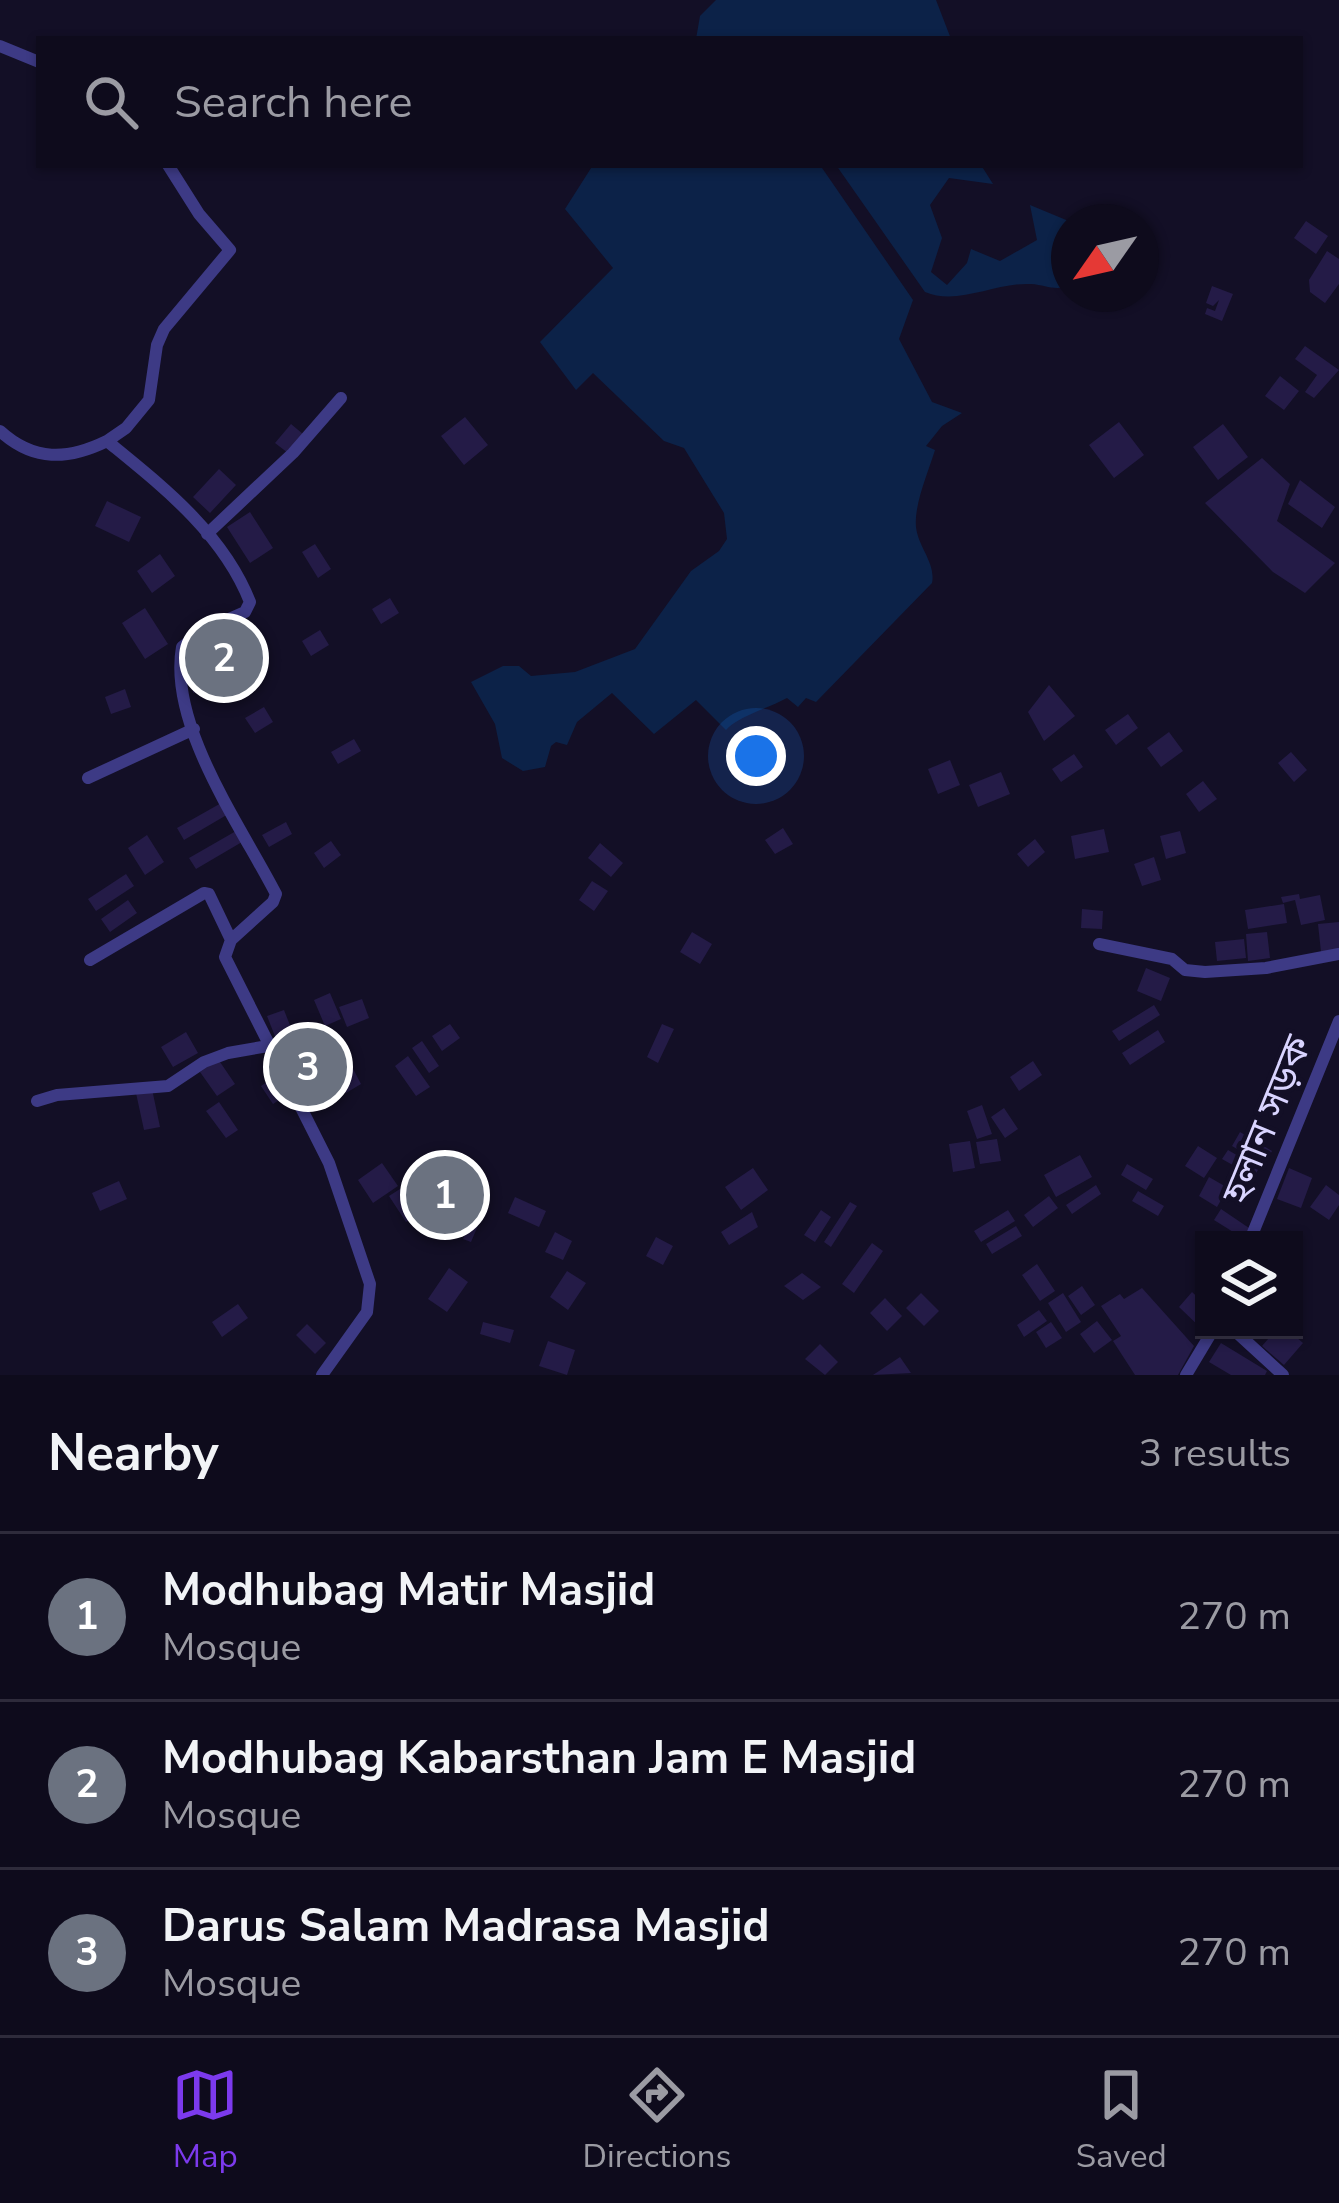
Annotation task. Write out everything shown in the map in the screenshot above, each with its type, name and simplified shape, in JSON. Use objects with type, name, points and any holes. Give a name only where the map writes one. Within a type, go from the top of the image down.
[{"type":"street","points":[[0,46],[36,61]]},
{"type":"street","points":[[0,431],[32,452],[77,455],[126,428],[149,400],[164,329],[230,250],[199,214],[170,168]]},
{"type":"street","points":[[207,534],[293,453],[341,398]]},
{"type":"street","points":[[107,441],[179,500],[229,561],[250,602],[245,612],[204,630],[182,646],[180,681],[194,730],[223,797],[276,894],[231,940],[225,957],[329,1163],[370,1284],[367,1312],[322,1375]]},
{"type":"street","points":[[88,778],[194,730]]},
{"type":"street","points":[[90,960],[204,893],[209,894],[231,940]]},
{"type":"street","points":[[1099,944],[1172,959],[1185,970],[1205,972],[1266,968],[1339,954]]},
{"type":"street","name":"হলান সড়ক","points":[[1254,1231],[1339,1021]]},
{"type":"street","points":[[37,1101],[57,1095],[168,1086],[204,1062],[268,1046]]},
{"type":"street","points":[[1186,1375],[1208,1339]]},
{"type":"street","points":[[1244,1339],[1283,1375]]},
{"type":"water","points":[[716,0],[936,0],[950,36],[697,36],[700,16]]},
{"type":"water","points":[[591,168],[822,168],[913,300],[899,339],[932,402],[962,413],[942,426],[926,446],[935,450],[919,499],[916,527],[932,583],[816,702],[806,698],[798,707],[787,698],[726,730],[696,700],[654,734],[612,693],[577,722],[567,745],[556,742],[551,746],[545,767],[523,771],[502,758],[495,724],[471,682],[503,666],[519,666],[531,676],[575,672],[635,649],[691,571],[719,551],[727,539],[724,513],[684,448],[664,441],[593,373],[576,390],[540,342],[613,268],[565,209]]},
{"type":"water","points":[[838,168],[983,168],[993,184],[949,178],[930,205],[942,238],[931,272],[947,285],[967,263],[971,249],[1000,261],[1037,240],[1030,205],[1051,214],[1051,287],[1018,284],[938,296],[925,292]]},
{"type":"building","points":[[1306,221],[1328,236],[1316,254],[1294,238]]},
{"type":"building","points":[[1327,251],[1339,259],[1339,284],[1325,303],[1310,292],[1309,280]]},
{"type":"building","points":[[1212,286],[1233,294],[1222,321],[1205,314],[1207,308],[1215,311],[1219,300],[1213,306],[1206,303]]},
{"type":"building","points":[[1305,346],[1339,370],[1314,398],[1305,392],[1317,375],[1295,359]]},
{"type":"building","points":[[1280,376],[1299,391],[1284,410],[1265,396]]},
{"type":"building","points":[[465,417],[488,445],[464,465],[441,436]]},
{"type":"building","points":[[1119,422],[1144,455],[1114,478],[1089,445]]},
{"type":"building","points":[[291,424],[303,434],[288,453],[275,443]]},
{"type":"building","points":[[1223,424],[1248,457],[1218,480],[1193,447]]},
{"type":"building","points":[[1262,458],[1290,484],[1277,521],[1335,563],[1305,593],[1273,572],[1205,503]]},
{"type":"building","points":[[219,469],[236,485],[210,513],[193,497]]},
{"type":"building","points":[[1300,480],[1335,507],[1322,528],[1288,504]]},
{"type":"building","points":[[107,501],[141,517],[129,542],[95,526]]},
{"type":"building","points":[[250,512],[273,548],[250,563],[227,527]]},
{"type":"building","points":[[315,544],[331,569],[318,578],[302,552]]},
{"type":"building","points":[[160,554],[175,576],[152,593],[137,571]]},
{"type":"building","points":[[390,598],[399,613],[381,624],[372,609]]},
{"type":"building","points":[[145,608],[168,644],[145,659],[122,623]]},
{"type":"building","points":[[320,630],[329,645],[311,656],[302,641]]},
{"type":"building","points":[[216,638],[223,669],[237,666],[244,680],[193,693],[190,645]]},
{"type":"building","points":[[1049,685],[1075,716],[1044,741],[1028,712]]},
{"type":"building","points":[[125,689],[131,707],[111,714],[105,697]]},
{"type":"building","points":[[264,707],[273,722],[255,733],[245,718]]},
{"type":"building","points":[[1128,714],[1138,728],[1116,745],[1105,730]]},
{"type":"building","points":[[1169,732],[1183,751],[1161,767],[1147,748]]},
{"type":"building","points":[[354,739],[361,751],[338,764],[331,752]]},
{"type":"building","points":[[1291,752],[1307,770],[1294,782],[1278,763]]},
{"type":"building","points":[[1074,754],[1083,767],[1061,782],[1052,769]]},
{"type":"building","points":[[950,760],[960,785],[938,794],[928,769]]},
{"type":"building","points":[[1001,772],[1010,794],[978,807],[969,785]]},
{"type":"building","points":[[1203,781],[1217,799],[1199,812],[1186,794]]},
{"type":"building","points":[[223,802],[230,813],[184,840],[177,828]]},
{"type":"building","points":[[286,822],[292,834],[269,847],[262,835]]},
{"type":"building","points":[[783,828],[793,844],[775,854],[765,840]]},
{"type":"building","points":[[1104,829],[1109,852],[1075,859],[1071,836]]},
{"type":"building","points":[[236,831],[242,842],[196,869],[189,858]]},
{"type":"building","points":[[1180,831],[1186,853],[1166,859],[1160,836]]},
{"type":"building","points":[[147,835],[164,862],[145,875],[128,848]]},
{"type":"building","points":[[1035,839],[1045,852],[1028,867],[1017,854]]},
{"type":"building","points":[[331,841],[341,855],[324,868],[314,853]]},
{"type":"building","points":[[600,843],[623,863],[611,877],[588,858]]},
{"type":"building","points":[[1154,857],[1161,880],[1142,886],[1134,864]]},
{"type":"building","points":[[126,874],[134,886],[96,911],[88,899]]},
{"type":"building","points":[[592,881],[608,891],[594,911],[579,900]]},
{"type":"building","points":[[1299,894],[1300,899],[1320,895],[1325,920],[1301,925],[1295,900],[1283,903],[1281,897]]},
{"type":"building","points":[[128,900],[137,913],[110,932],[101,919]]},
{"type":"building","points":[[1284,904],[1287,923],[1248,929],[1245,910]]},
{"type":"building","points":[[1082,909],[1103,911],[1102,929],[1081,928]]},
{"type":"building","points":[[1339,922],[1339,950],[1321,952],[1318,924]]},
{"type":"building","points":[[692,932],[712,944],[700,964],[680,952]]},
{"type":"building","points":[[1267,932],[1270,958],[1248,961],[1246,934]]},
{"type":"building","points":[[1244,939],[1246,958],[1217,961],[1215,942]]},
{"type":"building","points":[[1146,968],[1170,978],[1161,1001],[1137,991]]},
{"type":"building","points":[[330,993],[341,1019],[325,1026],[314,1000]]},
{"type":"building","points":[[362,999],[369,1018],[347,1027],[339,1007]]},
{"type":"building","points":[[1154,1005],[1160,1015],[1119,1041],[1112,1031]]},
{"type":"building","points":[[284,1010],[297,1043],[280,1049],[267,1016]]},
{"type":"building","points":[[450,1024],[460,1038],[442,1051],[432,1036]]},
{"type":"building","points":[[662,1024],[674,1029],[658,1063],[647,1057]]},
{"type":"building","points":[[1158,1030],[1165,1042],[1130,1065],[1122,1053]]},
{"type":"building","points":[[186,1032],[198,1053],[173,1067],[161,1047]]},
{"type":"building","points":[[422,1041],[439,1066],[429,1073],[412,1048]]},
{"type":"building","points":[[408,1056],[430,1087],[416,1096],[395,1066]]},
{"type":"building","points":[[218,1059],[235,1084],[217,1096],[200,1072]]},
{"type":"building","points":[[349,1061],[361,1084],[346,1093],[333,1069]]},
{"type":"building","points":[[1033,1061],[1042,1075],[1019,1091],[1010,1077]]},
{"type":"building","points":[[322,1071],[338,1095],[323,1106],[306,1082]]},
{"type":"building","points":[[274,1077],[287,1095],[273,1104],[261,1086]]},
{"type":"building","points":[[152,1089],[160,1127],[144,1130],[136,1093]]},
{"type":"building","points":[[219,1102],[238,1130],[226,1138],[206,1111]]},
{"type":"building","points":[[982,1105],[992,1134],[977,1139],[967,1111]]},
{"type":"building","points":[[1004,1108],[1018,1129],[1005,1138],[991,1117]]},
{"type":"building","points":[[1240,1132],[1272,1151],[1264,1165],[1232,1146]]},
{"type":"building","points":[[997,1139],[1001,1161],[980,1164],[976,1142]]},
{"type":"building","points":[[970,1141],[975,1168],[953,1172],[949,1144]]},
{"type":"building","points":[[1198,1146],[1217,1158],[1204,1178],[1185,1166]]},
{"type":"building","points":[[1228,1150],[1259,1168],[1254,1177],[1222,1159]]},
{"type":"building","points":[[443,1154],[463,1185],[446,1196],[427,1165]]},
{"type":"building","points":[[1080,1155],[1092,1177],[1056,1197],[1044,1175]]},
{"type":"building","points":[[382,1163],[398,1186],[373,1203],[358,1180]]},
{"type":"building","points":[[1127,1164],[1153,1179],[1146,1190],[1121,1175]]},
{"type":"building","points":[[753,1168],[768,1190],[741,1210],[725,1187]]},
{"type":"building","points":[[1289,1168],[1312,1178],[1301,1208],[1277,1199]]},
{"type":"building","points":[[425,1173],[432,1183],[404,1201],[407,1207],[435,1189],[442,1199],[406,1222],[389,1196]]},
{"type":"building","points":[[1209,1177],[1228,1188],[1217,1207],[1199,1196]]},
{"type":"building","points":[[119,1181],[127,1199],[100,1211],[92,1193]]},
{"type":"building","points":[[1096,1185],[1101,1194],[1072,1214],[1066,1205]]},
{"type":"building","points":[[1326,1185],[1339,1195],[1339,1205],[1329,1220],[1310,1207]]},
{"type":"building","points":[[1138,1191],[1164,1206],[1158,1216],[1132,1201]]},
{"type":"building","points":[[1049,1196],[1058,1208],[1033,1227],[1024,1215]]},
{"type":"building","points":[[515,1197],[546,1211],[539,1227],[508,1213]]},
{"type":"building","points":[[478,1200],[487,1204],[471,1242],[463,1239]]},
{"type":"building","points":[[850,1202],[857,1206],[831,1247],[824,1242]]},
{"type":"building","points":[[1221,1209],[1252,1230],[1232,1231],[1214,1220]]},
{"type":"building","points":[[821,1210],[831,1217],[815,1242],[804,1235]]},
{"type":"building","points":[[1008,1210],[1015,1221],[981,1242],[974,1231]]},
{"type":"building","points":[[752,1212],[758,1227],[729,1245],[721,1232]]},
{"type":"building","points":[[1016,1226],[1022,1236],[992,1254],[986,1244]]},
{"type":"building","points":[[555,1232],[572,1241],[563,1260],[545,1252]]},
{"type":"building","points":[[656,1237],[673,1246],[663,1265],[646,1256]]},
{"type":"building","points":[[872,1243],[883,1251],[854,1293],[842,1284]]},
{"type":"building","points":[[1037,1264],[1055,1291],[1040,1301],[1022,1275]]},
{"type":"building","points":[[449,1268],[468,1282],[447,1312],[428,1299]]},
{"type":"building","points":[[567,1271],[586,1283],[568,1310],[550,1297]]},
{"type":"building","points":[[802,1273],[821,1287],[803,1300],[784,1286]]},
{"type":"building","points":[[1082,1286],[1095,1305],[1081,1315],[1068,1296]]},
{"type":"building","points":[[1142,1288],[1194,1346],[1178,1375],[1135,1375],[1113,1341],[1121,1336],[1101,1306]]},
{"type":"building","points":[[1192,1292],[1195,1295],[1195,1322],[1179,1307]]},
{"type":"building","points":[[921,1293],[939,1311],[924,1326],[906,1308]]},
{"type":"building","points":[[1063,1293],[1081,1322],[1066,1332],[1048,1303]]},
{"type":"building","points":[[885,1298],[902,1316],[887,1331],[870,1313]]},
{"type":"building","points":[[238,1304],[248,1318],[222,1337],[212,1322]]},
{"type":"building","points":[[1039,1310],[1047,1321],[1024,1337],[1017,1325]]},
{"type":"building","points":[[1097,1321],[1112,1340],[1094,1353],[1080,1334]]},
{"type":"building","points":[[483,1322],[514,1330],[510,1343],[480,1334]]},
{"type":"building","points":[[1051,1322],[1062,1338],[1046,1348],[1036,1332]]},
{"type":"building","points":[[307,1324],[326,1343],[315,1354],[296,1335]]},
{"type":"building","points":[[1268,1339],[1303,1343],[1284,1365],[1262,1346]]},
{"type":"building","points":[[548,1341],[575,1350],[567,1375],[539,1366]]},
{"type":"building","points":[[1221,1343],[1267,1371],[1265,1375],[1231,1375],[1209,1362]]},
{"type":"building","points":[[820,1344],[838,1362],[825,1375],[805,1359]]},
{"type":"building","points":[[900,1357],[911,1373],[873,1375]]},
{"type":"place","name":"Modhubag Kabarsthan Jam E Masjid","points":[[224,658]]},
{"type":"place","name":"Darus Salam Madrasa Masjid","points":[[308,1067]]},
{"type":"place","name":"Modhubag Matir Masjid","points":[[445,1195]]}]
